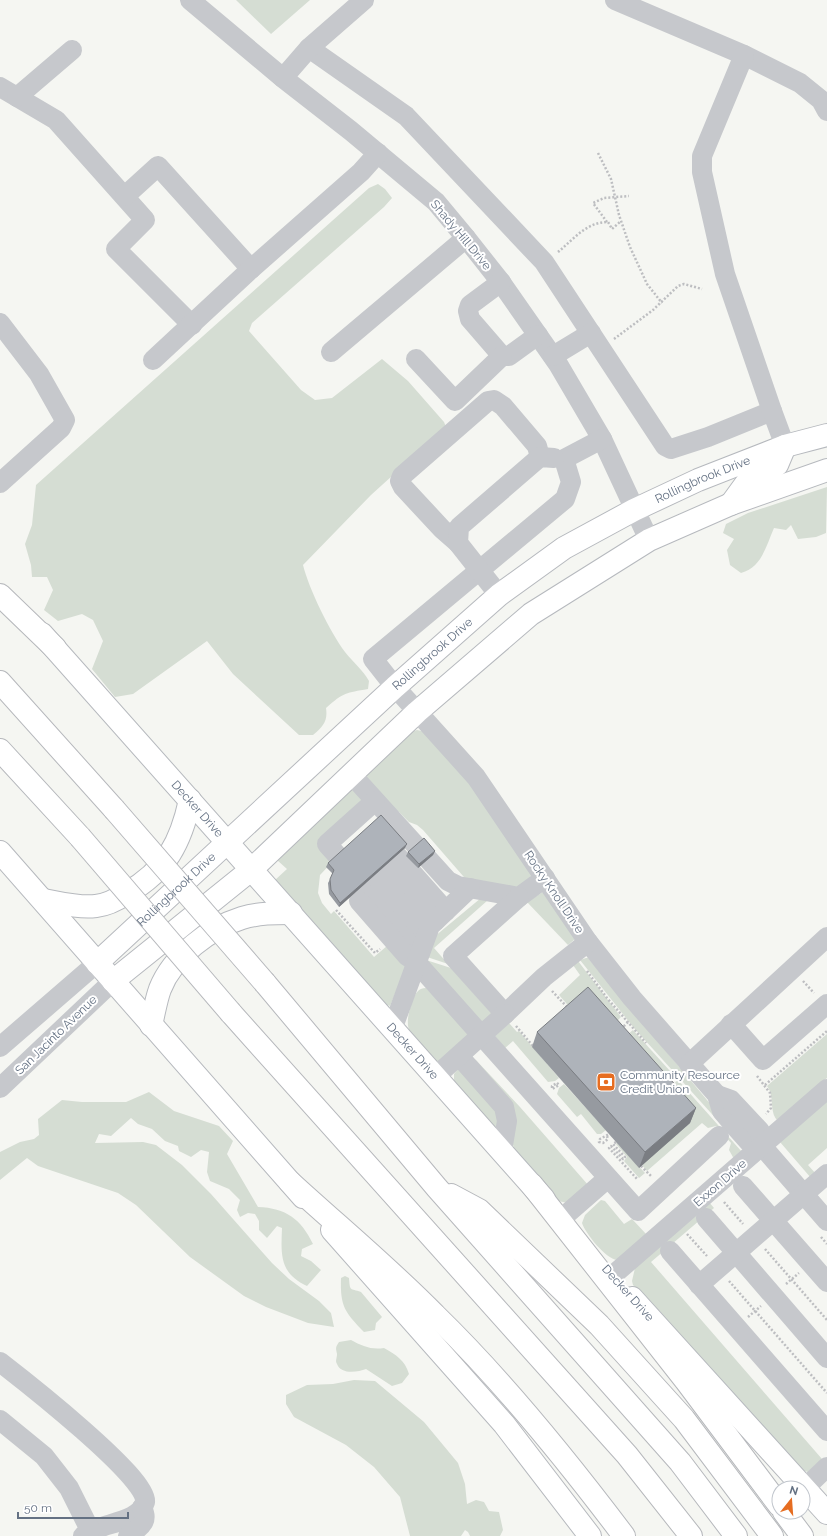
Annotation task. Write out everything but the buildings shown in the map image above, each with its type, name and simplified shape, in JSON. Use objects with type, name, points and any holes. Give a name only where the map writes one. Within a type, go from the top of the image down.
[{"type":"main road","name":"Rollingbrook Drive","points":[[97,963],[395,687],[499,595],[564,548],[634,510],[698,480],[785,446],[827,436]]},
{"type":"main road","points":[[731,504],[746,482],[777,465],[785,446]]},
{"type":"main road","points":[[113,981],[252,868],[417,712],[531,614],[649,540],[731,504],[827,470]]},
{"type":"main road","name":"Decker Drive","points":[[0,586],[252,868],[612,1276],[798,1480]]},
{"type":"main road","points":[[0,595],[55,648]]},
{"type":"main road","points":[[0,682],[114,809],[265,983],[437,1188],[680,1462],[736,1536]]},
{"type":"main road","points":[[0,750],[80,837],[232,1013],[627,1455],[691,1536]]},
{"type":"main road","points":[[44,900],[96,906],[120,898],[142,885],[160,868],[175,848],[185,824],[190,800]]},
{"type":"main road","points":[[0,852],[44,900],[69,932],[504,1424],[590,1536]]},
{"type":"main road","points":[[151,1025],[160,988],[173,967],[188,950],[226,924],[264,913],[291,913]]},
{"type":"main road","points":[[290,1182],[435,1314],[492,1375],[595,1498],[624,1536]]},
{"type":"main road","points":[[532,1185],[686,1381],[771,1494]]},
{"type":"main road","points":[[437,1188],[479,1210],[599,1325],[684,1419],[772,1536]]},
{"type":"main road","points":[[627,1455],[682,1536]]},
{"type":"main road","name":"Decker Drive","points":[[811,1495],[827,1513]]},
{"type":"main road","points":[[790,1520],[802,1536]]},
{"type":"street","name":"Shady Hill Drive","points":[[190,0],[283,78],[378,153],[436,202],[501,282],[553,356],[602,439],[649,540]]},
{"type":"street","points":[[283,78],[309,48],[364,0]]},
{"type":"street","points":[[615,0],[744,55],[800,83],[820,100],[827,112]]},
{"type":"street","points":[[309,48],[406,116],[544,262],[664,446],[670,448],[708,437],[772,411]]},
{"type":"street","points":[[17,97],[72,50]]},
{"type":"street","points":[[744,55],[702,156],[702,172],[725,274],[785,446]]},
{"type":"street","points":[[0,87],[56,120],[145,220],[116,249],[192,325]]},
{"type":"street","points":[[153,360],[251,269],[361,172],[378,153]]},
{"type":"street","points":[[125,196],[158,166],[251,269]]},
{"type":"street","points":[[331,352],[466,238]]},
{"type":"street","points":[[501,282],[470,306],[468,312],[470,319],[502,356]]},
{"type":"street","points":[[0,323],[39,374],[65,420],[62,428],[0,483]]},
{"type":"street","points":[[553,356],[591,333]]},
{"type":"street","points":[[416,359],[455,401],[502,356],[509,356],[538,335]]},
{"type":"street","points":[[499,595],[458,543],[442,529],[403,487],[400,481],[402,476],[488,401],[494,400],[503,406],[537,446],[540,457]]},
{"type":"street","points":[[458,543],[459,527],[540,457],[564,459],[602,439]]},
{"type":"street","points":[[478,570],[565,499],[571,482],[564,459]]},
{"type":"street","name":"Rocky Knoll Drive","points":[[478,570],[373,659],[395,687],[476,777],[588,942],[632,998],[717,1095],[722,1111],[749,1142],[762,1146]]},
{"type":"street","points":[[352,775],[353,821],[432,929],[482,1035],[638,1211],[719,1136]]},
{"type":"street","points":[[353,821],[448,882],[458,886],[519,897]]},
{"type":"street","points":[[353,821],[432,929]]},
{"type":"street","points":[[505,1014],[453,956],[519,897],[545,878]]},
{"type":"street","points":[[358,901],[407,956],[470,888]]},
{"type":"street","points":[[393,1028],[432,929]]},
{"type":"street","points":[[689,1064],[827,937]]},
{"type":"street","points":[[436,1076],[544,977],[588,942]]},
{"type":"street","name":"San Jacinto Avenue","points":[[0,1047],[97,963]]},
{"type":"street","name":"San Jacinto Avenue","points":[[0,1088],[113,981]]},
{"type":"street","points":[[732,1024],[763,1060],[823,1001]]},
{"type":"street","points":[[459,1056],[504,1108],[507,1121],[502,1151]]},
{"type":"street","name":"Exxon Drive","points":[[612,1276],[827,1090]]},
{"type":"street","points":[[762,1146],[827,1221]]},
{"type":"street","points":[[699,1285],[827,1174]]},
{"type":"street","points":[[561,1218],[608,1178]]},
{"type":"street","points":[[743,1186],[827,1282]]},
{"type":"street","points":[[706,1218],[827,1358]]},
{"type":"street","points":[[670,1251],[827,1431]]},
{"type":"street","points":[[0,1362],[64,1412],[125,1470],[140,1486],[144,1494],[144,1502],[142,1507],[136,1515],[87,1533],[69,1488],[44,1456],[0,1420]]},
{"type":"street","points":[[811,1482],[827,1467]]},
{"type":"street","points":[[128,1536],[142,1526],[145,1521],[145,1513],[142,1507]]},
{"type":"path","points":[[598,153],[611,179],[621,221],[630,247],[647,284],[662,303]]},
{"type":"path","points":[[621,221],[612,228],[593,203],[598,200],[629,196]]},
{"type":"path","points":[[544,262],[586,228],[599,222],[608,222]]},
{"type":"path","points":[[603,351],[618,336],[662,303],[672,292],[684,284],[702,290]]},
{"type":"path","points":[[336,910],[375,953],[386,944]]},
{"type":"path","points":[[792,968],[823,1001]]},
{"type":"path","points":[[550,987],[572,1012]]},
{"type":"path","points":[[505,1014],[533,1046]]},
{"type":"path","points":[[618,1027],[623,1027],[628,1022]]},
{"type":"path","points":[[623,1027],[623,1033]]},
{"type":"path","points":[[765,1085],[827,1031]]},
{"type":"path","points":[[757,1076],[770,1093],[771,1108],[764,1116]]},
{"type":"path","points":[[553,1088],[559,1085],[562,1081]]},
{"type":"path","points":[[600,1139],[604,1135],[608,1135],[608,1139],[603,1143]]},
{"type":"path","points":[[616,1142],[613,1144],[625,1157],[623,1159],[611,1146],[609,1148],[637,1179]]},
{"type":"path","points":[[724,1202],[745,1226]]},
{"type":"path","points":[[687,1234],[710,1259]]},
{"type":"path","points":[[762,1245],[827,1320]]},
{"type":"path","points":[[783,1286],[804,1269]]},
{"type":"path","points":[[726,1278],[827,1394]]},
{"type":"path","points":[[747,1318],[761,1306]]},
{"type":"shaded area","points":[[236,0],[310,0],[271,34]]},
{"type":"shaded area","points":[[378,184],[385,189],[392,198],[384,207],[252,323],[249,331],[301,390],[315,400],[332,398],[382,359],[408,381],[444,422],[446,427],[371,495],[303,565],[315,598],[327,622],[339,644],[367,677],[369,681],[368,689],[341,696],[326,708],[326,717],[320,729],[313,735],[299,735],[233,674],[207,641],[133,694],[115,697],[92,669],[103,641],[93,620],[82,614],[58,621],[44,610],[53,590],[47,577],[32,577],[31,565],[25,544],[32,525],[36,485],[369,188]]},
{"type":"shaded area","points":[[827,487],[826,533],[816,537],[798,539],[791,525],[786,530],[774,528],[766,549],[759,561],[754,566],[741,573],[730,565],[727,550],[734,539],[723,533],[726,524],[748,513]]},
{"type":"shaded area","points":[[417,730],[426,732],[462,773],[532,873],[530,878],[518,888],[470,884],[423,830],[417,825],[409,822],[399,812],[388,808],[365,775],[411,732]]},
{"type":"shaded area","points":[[353,788],[363,799],[351,810],[335,859],[320,875],[318,893],[322,903],[331,914],[334,911],[374,957],[387,946],[406,967],[390,1006],[382,1003],[274,881],[287,869],[277,860]]},
{"type":"shaded area","points":[[543,892],[575,939],[568,945],[527,902]]},
{"type":"shaded area","points":[[481,898],[488,900],[434,948],[448,964],[427,957],[434,937]]},
{"type":"shaded area","points":[[588,958],[738,1137],[720,1123],[634,1028],[580,960]]},
{"type":"shaded area","points":[[426,960],[451,968],[493,1015],[483,1025]]},
{"type":"shaded area","points":[[578,961],[621,1017],[615,1023],[573,1011],[559,995],[580,975],[573,965]]},
{"type":"shaded area","points":[[426,988],[472,1035],[439,1062],[433,1060],[420,1046],[411,1034],[409,1028],[409,1013],[413,999],[419,990]]},
{"type":"shaded area","points":[[509,1023],[517,1032],[519,1031],[559,1078],[555,1081],[548,1082],[513,1041],[505,1048],[495,1036]]},
{"type":"shaded area","points":[[633,1030],[670,1071],[656,1085],[626,1036]]},
{"type":"shaded area","points":[[827,1034],[827,1078],[777,1120],[773,1112],[771,1094],[767,1086]]},
{"type":"shaded area","points":[[475,1059],[520,1107],[589,1186],[568,1203],[558,1201],[514,1149],[511,1136]]},
{"type":"shaded area","points":[[460,1067],[499,1107],[497,1127],[493,1126],[454,1084],[454,1074]]},
{"type":"shaded area","points":[[678,1080],[742,1152],[734,1159],[729,1150],[731,1143],[716,1126],[708,1128],[702,1123],[647,1171],[642,1165],[664,1093]]},
{"type":"shaded area","points":[[564,1084],[606,1130],[601,1134],[597,1134],[581,1114],[577,1117],[557,1094],[559,1088]]},
{"type":"shaded area","points":[[149,1092],[174,1111],[219,1126],[233,1141],[227,1154],[258,1207],[277,1210],[292,1216],[303,1228],[313,1244],[302,1249],[301,1256],[311,1261],[321,1270],[307,1286],[298,1281],[287,1269],[282,1254],[282,1228],[277,1226],[267,1238],[259,1230],[259,1221],[255,1214],[248,1213],[240,1217],[237,1210],[240,1200],[229,1189],[210,1181],[207,1172],[209,1152],[201,1150],[191,1157],[179,1151],[178,1146],[165,1141],[152,1129],[138,1124],[131,1118],[111,1136],[99,1134],[95,1143],[143,1142],[156,1145],[182,1165],[211,1194],[272,1263],[289,1279],[319,1301],[331,1313],[334,1327],[308,1323],[266,1307],[244,1296],[190,1257],[136,1205],[118,1193],[38,1166],[27,1158],[0,1180],[0,1152],[20,1142],[34,1139],[39,1135],[38,1119],[62,1100],[82,1102],[126,1102]]},
{"type":"shaded area","points":[[827,1101],[827,1148],[808,1165],[816,1174],[811,1178],[780,1142]]},
{"type":"shaded area","points":[[617,1143],[645,1173],[639,1178],[624,1161],[627,1157],[616,1144]]},
{"type":"shaded area","points":[[601,1200],[605,1201],[624,1224],[632,1219],[647,1235],[617,1260],[612,1259],[596,1245],[582,1223],[585,1215]]},
{"type":"shaded area","points":[[709,1202],[714,1208],[651,1262],[822,1459],[808,1472],[797,1469],[633,1285],[632,1281],[635,1268]]},
{"type":"shaded area","points":[[345,1276],[349,1278],[350,1288],[361,1292],[382,1317],[376,1323],[375,1330],[364,1332],[348,1314],[343,1303],[341,1288],[341,1278]]},
{"type":"shaded area","points":[[351,1340],[367,1347],[384,1348],[402,1361],[409,1374],[402,1383],[392,1386],[366,1369],[354,1372],[342,1370],[336,1363],[336,1347],[339,1342]]},
{"type":"shaded area","points":[[354,1380],[375,1381],[424,1422],[458,1463],[465,1484],[467,1504],[476,1500],[484,1502],[489,1511],[499,1512],[503,1530],[500,1536],[470,1536],[465,1530],[461,1536],[410,1536],[400,1497],[374,1467],[346,1445],[294,1417],[286,1404],[286,1395],[307,1385],[333,1384]]},
{"type":"place","name":"Community Resource Credit Union","points":[[606,1082]]}]
